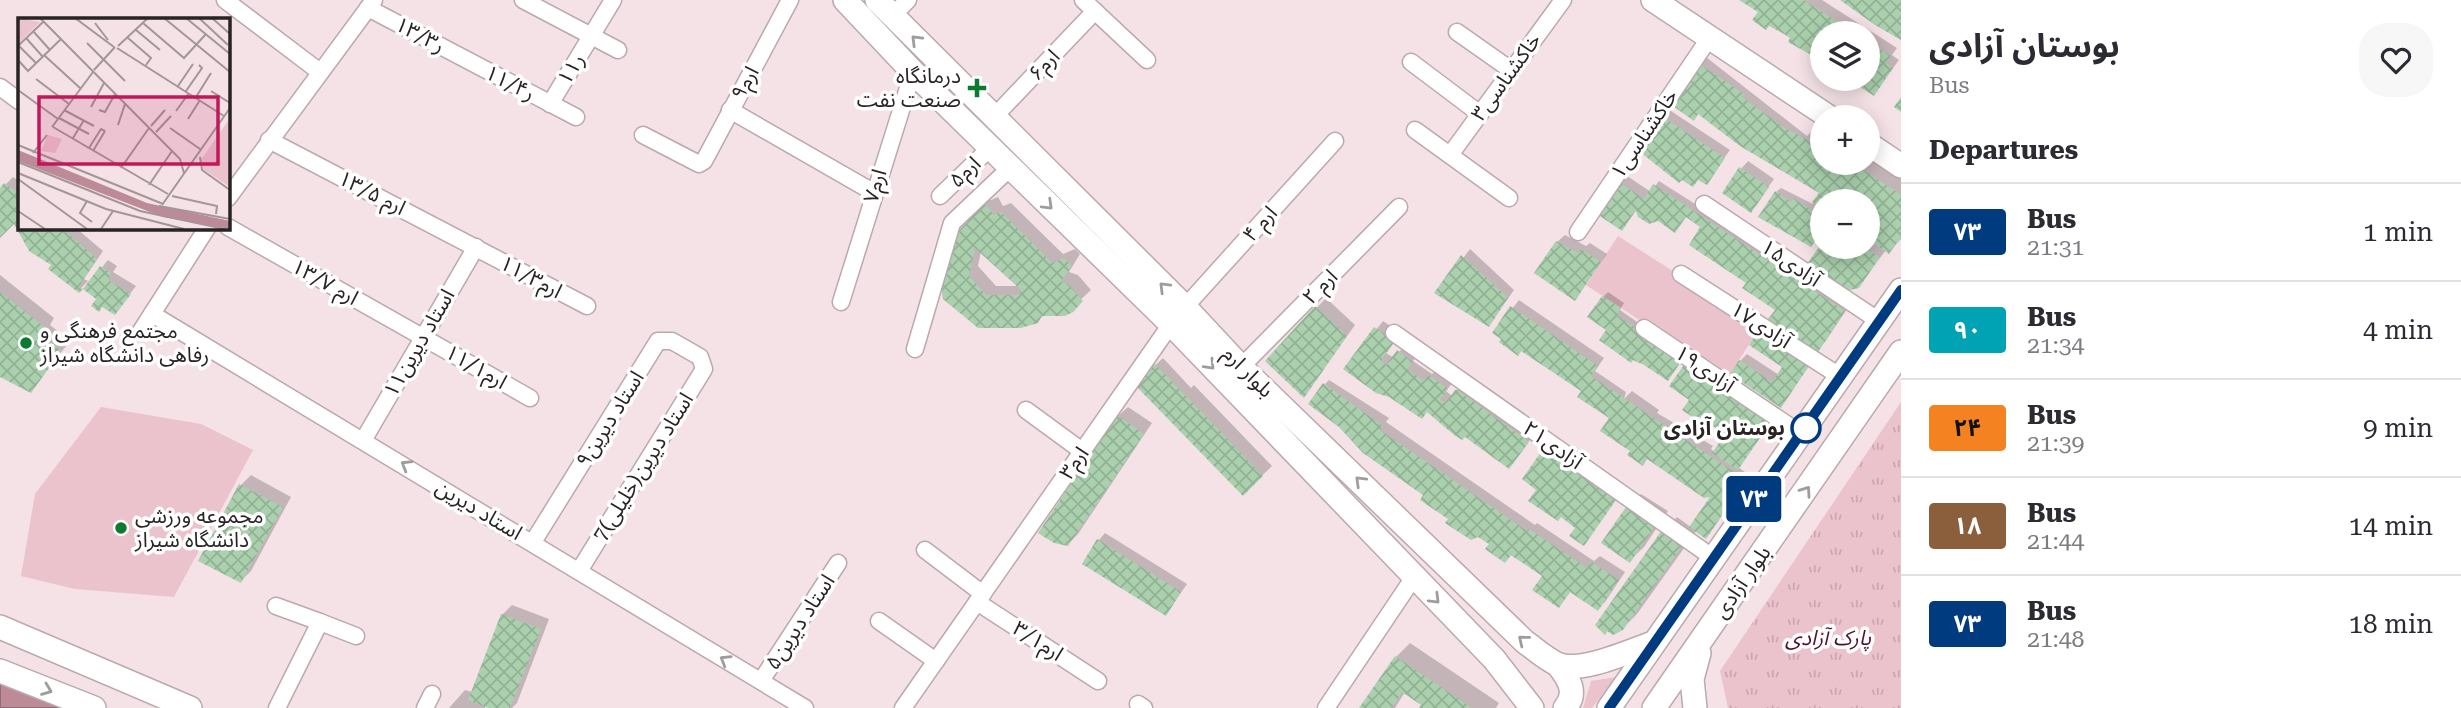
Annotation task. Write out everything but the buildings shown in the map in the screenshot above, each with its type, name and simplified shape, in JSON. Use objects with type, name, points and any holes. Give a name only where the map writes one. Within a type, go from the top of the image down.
[{"type":"main road","name":"بلوار ارم","points":[[845,0],[1010,168],[1241,367],[1498,618],[1558,665]]},
{"type":"main road","points":[[1661,2],[1811,105]]},
{"type":"main road","name":"بلوار ارم","points":[[892,5],[993,118],[1178,315],[1413,577],[1494,659],[1533,705]]},
{"type":"main road","points":[[1880,152],[1901,166]]},
{"type":"main road","name":"بلوار آزادی","points":[[1609,708],[1901,290]]},
{"type":"main road","name":"بلوار آزادی","points":[[1654,708],[1901,352]]},
{"type":"main road","points":[[0,627],[190,708]]},
{"type":"main road","points":[[1695,708],[1692,679],[1704,636]]},
{"type":"main road","points":[[1564,708],[1571,701],[1572,686],[1558,665],[1603,661],[1653,643]]},
{"type":"main road","points":[[0,671],[94,708]]},
{"type":"street","points":[[225,0],[320,72]]},
{"type":"street","points":[[523,0],[618,50]]},
{"type":"street","name":"۱۱ر","points":[[550,104],[613,0]]},
{"type":"street","name":"ارم۹","points":[[643,135],[699,164],[704,161],[790,0]]},
{"type":"street","name":"خاکشناسی۳","points":[[1450,155],[1563,0]]},
{"type":"street","points":[[229,197],[371,4]]},
{"type":"street","name":"۱۳/۳ر","points":[[371,4],[471,63]]},
{"type":"street","points":[[1089,6],[1147,60]]},
{"type":"street","name":"ارم۶","points":[[993,118],[1089,6]]},
{"type":"street","points":[[1457,32],[1511,70]]},
{"type":"street","name":"خاکشناسی۱","points":[[1578,232],[1710,37]]},
{"type":"street","points":[[1411,62],[1480,114]]},
{"type":"street","name":"۱۱/۴ر","points":[[471,63],[576,117]]},
{"type":"street","name":"ارم۷","points":[[841,302],[873,192],[913,72]]},
{"type":"street","points":[[0,87],[18,100]]},
{"type":"street","points":[[730,110],[792,148],[873,192]]},
{"type":"street","points":[[1415,130],[1509,198]]},
{"type":"street","name":"۱۳/۵ ارم","points":[[269,140],[476,247]]},
{"type":"street","name":"ارم ۴","points":[[1178,315],[1335,141]]},
{"type":"street","name":"ارم۵","points":[[940,196],[990,148]]},
{"type":"street","points":[[915,349],[952,223],[1010,168]]},
{"type":"street","name":"آزادی۱۵","points":[[1704,204],[1879,321]]},
{"type":"street","name":"ارم ۲","points":[[1241,367],[1399,207]]},
{"type":"street","name":"۱۳/۷ ارم","points":[[229,229],[423,336]]},
{"type":"street","points":[[141,331],[200,230]]},
{"type":"street","name":"۱۱/۳ارم","points":[[476,247],[587,306]]},
{"type":"street","name":"استاد دیرین۱۱","points":[[364,439],[476,247]]},
{"type":"street","name":"آزادی۱۷","points":[[1681,274],[1841,377]]},
{"type":"street","name":"استاد دیرین","points":[[152,314],[364,439],[805,708]]},
{"type":"street","name":"ارم۳","points":[[903,708],[1178,315]]},
{"type":"street","name":"آزادی۱۹","points":[[1644,328],[1801,435]]},
{"type":"street","name":"آزادی۲۱","points":[[1394,333],[1712,557]]},
{"type":"street","name":"۱۱/۱ارم","points":[[423,336],[530,398]]},
{"type":"street","name":"استاد دیرین۹","points":[[533,542],[658,341],[672,341],[700,357],[704,363]]},
{"type":"street","name":"7استاد دیرین(خلیلی)","points":[[579,570],[704,369],[704,363]]},
{"type":"street","points":[[1026,410],[1082,451]]},
{"type":"street","name":"۳/۱ارم","points":[[925,550],[980,598],[1098,681]]},
{"type":"street","name":"استاد دیرین۵","points":[[761,681],[838,563]]},
{"type":"street","points":[[1326,708],[1413,577]]},
{"type":"street","points":[[276,606],[356,636]]},
{"type":"street","points":[[879,621],[936,661]]},
{"type":"street","points":[[277,708],[320,622]]},
{"type":"green space","points":[[1618,236],[1676,273],[1757,332],[1730,374],[1647,320],[1644,323],[1586,285]]},
{"type":"green space","name":"پارک آزادی","points":[[1901,402],[1901,708],[1728,708],[1720,671]]},
{"type":"green space","name":"مجموعه ورزشی دانشگاه شیراز","points":[[101,407],[201,424],[253,450],[174,597],[75,589],[21,576],[35,494]]},
{"type":"green space","points":[[1616,677],[1592,708],[1583,708],[1591,681]]},
{"type":"shaded area","points":[[0,683],[66,708],[0,708]]},
{"type":"bus line","name":"۷۳","points":[[1609,708],[1901,290]]},
{"type":"place","name":"درمانگاه صنعت نفت","points":[[977,88]]},
{"type":"place","name":"مجتمع فرهنگی و رفاهی دانشگاه شیراز","points":[[26,343]]},
{"type":"place","name":"بوستان آزادی","points":[[1806,428]]},
{"type":"place","name":"مجموعه ورزشی دانشگاه شیراز","points":[[121,528]]}]
